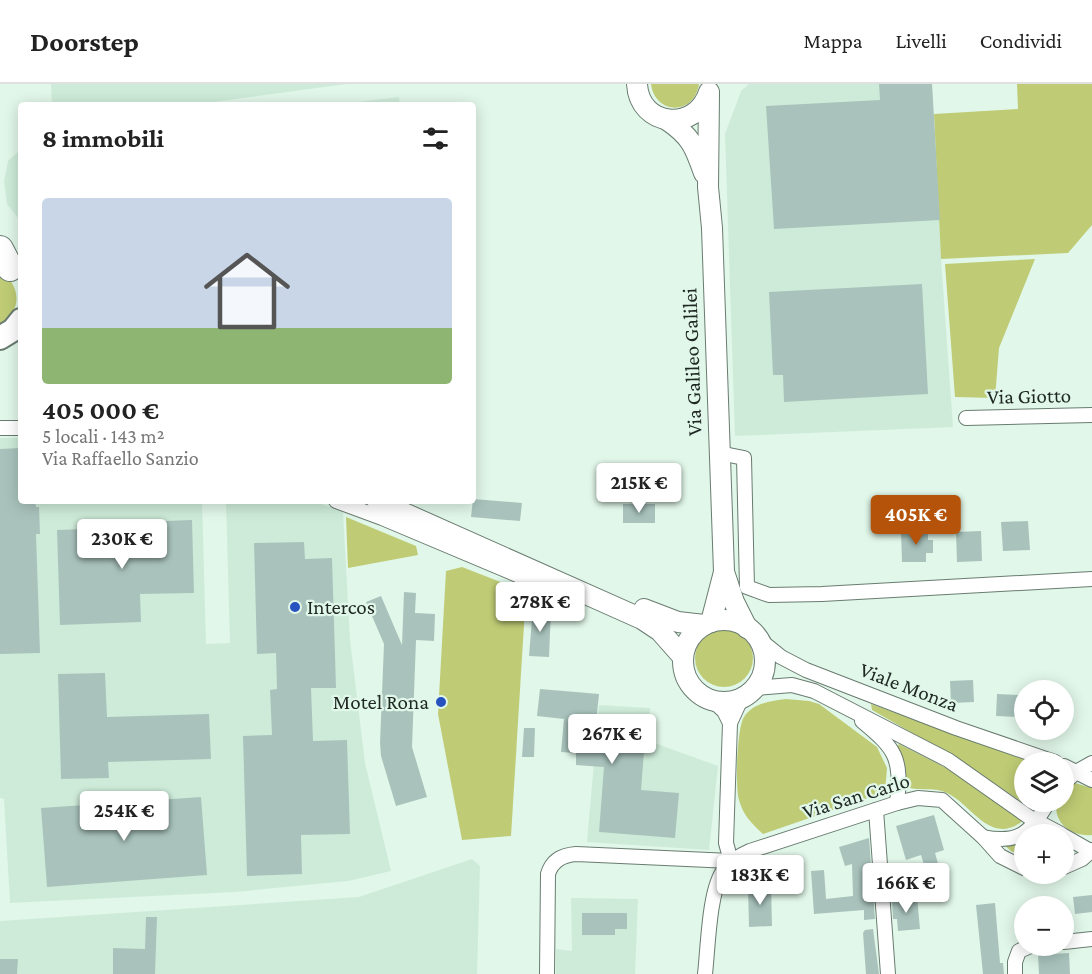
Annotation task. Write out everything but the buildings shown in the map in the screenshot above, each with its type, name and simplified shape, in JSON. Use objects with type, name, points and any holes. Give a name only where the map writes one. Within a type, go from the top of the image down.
[{"type":"main road","points":[[7,338],[18,324]]},
{"type":"street","name":"Via Galileo Galilei","points":[[637,84],[640,99],[645,106],[651,112],[668,120],[690,138],[696,148],[708,187]]},
{"type":"street","name":"Via Galileo Galilei","points":[[711,88],[708,187],[712,228],[724,572],[734,602],[751,632]]},
{"type":"street","points":[[668,120],[688,117],[704,104],[711,88]]},
{"type":"street","name":"Via Giotto","points":[[966,418],[1092,415]]},
{"type":"street","points":[[0,428],[18,428]]},
{"type":"street","points":[[719,453],[744,458],[747,587],[768,595],[1092,579]]},
{"type":"street","points":[[344,504],[418,532],[636,626],[662,642],[683,661]]},
{"type":"street","points":[[384,504],[642,619],[664,635],[683,661]]},
{"type":"street","points":[[406,504],[659,616],[683,624],[730,621],[751,632],[762,647],[764,661],[761,676],[730,723],[726,843],[732,861]]},
{"type":"street","name":"Via Galileo Galilei","points":[[708,624],[724,572]]},
{"type":"street","points":[[708,624],[690,638],[683,661],[685,675],[692,686],[711,699],[729,701],[748,693]]},
{"type":"street","name":"Viale Monza","points":[[751,632],[781,657],[806,670],[956,728],[1026,752]]},
{"type":"street","name":"Viale Monza","points":[[748,693],[782,685],[809,688],[948,760],[1043,824]]},
{"type":"street","points":[[711,699],[724,711],[730,723]]},
{"type":"street","points":[[844,706],[879,735],[894,753],[899,772],[897,803]]},
{"type":"street","points":[[1074,768],[1092,764]]},
{"type":"street","points":[[1074,771],[1092,780]]},
{"type":"street","name":"Via San Carlo","points":[[732,861],[750,851],[897,803],[918,798],[938,798],[949,804],[1000,856],[1014,863]]},
{"type":"street","points":[[876,810],[888,974]]},
{"type":"street","points":[[983,837],[1011,838],[1026,831],[1038,821],[1043,812]]},
{"type":"street","name":"Viale Monza","points":[[1074,841],[1092,851]]},
{"type":"street","points":[[1074,863],[1092,851]]},
{"type":"street","points":[[547,974],[548,874],[555,861],[561,857],[576,854],[732,861]]},
{"type":"street","points":[[705,974],[717,885],[723,872],[732,861]]},
{"type":"street","points":[[1074,941],[1092,939]]},
{"type":"street","points":[[1016,974],[1017,956]]},
{"type":"shaded area","points":[[51,84],[346,84],[213,102],[52,102]]},
{"type":"shaded area","points":[[749,84],[932,84],[953,427],[735,436],[725,134],[741,91]]},
{"type":"shaded area","points":[[399,97],[400,102],[358,102]]},
{"type":"shaded area","points":[[18,152],[18,218],[7,204],[4,181],[8,161]]},
{"type":"shaded area","points":[[0,438],[18,438],[18,504],[202,504],[206,644],[230,643],[226,504],[321,504],[343,512],[350,640],[365,763],[391,871],[348,881],[234,892],[10,903],[4,799],[0,798]]},
{"type":"shaded area","points":[[599,705],[650,708],[649,741],[718,766],[709,850],[587,842]]},
{"type":"shaded area","points":[[472,859],[480,866],[477,974],[0,974],[0,921],[359,897]]},
{"type":"shaded area","points":[[571,898],[638,899],[635,974],[556,974],[556,949],[572,951]]},
{"type":"green space","points":[[651,84],[699,84],[690,102],[675,108],[659,102]]},
{"type":"green space","points":[[1017,84],[1092,84],[1092,225],[1068,253],[941,259],[934,114],[1018,109]]},
{"type":"green space","points":[[1035,259],[999,348],[995,398],[955,397],[945,264]]},
{"type":"green space","points":[[0,271],[12,283],[16,305],[13,312],[0,324]]},
{"type":"green space","points":[[346,517],[416,546],[418,555],[348,568]]},
{"type":"green space","points":[[462,567],[526,592],[511,836],[462,840],[438,714],[446,571]]},
{"type":"green space","points":[[724,629],[740,634],[748,642],[753,658],[748,674],[740,682],[724,687],[708,682],[700,674],[695,658],[700,642],[708,634]]},
{"type":"green space","points":[[786,699],[819,704],[877,747],[887,768],[885,792],[763,834],[748,819],[739,800],[737,771],[740,732],[744,717],[752,709]]},
{"type":"green space","points":[[871,704],[1014,756],[1014,797],[963,762],[872,710]]},
{"type":"green space","points":[[899,744],[958,774],[1024,820],[1012,827],[1001,829],[982,821],[947,793],[910,788],[905,779],[897,747]]},
{"type":"green space","points":[[1074,784],[1092,788],[1092,835],[1074,832],[1074,824],[1063,824],[1058,816],[1057,812],[1074,812]]},
{"type":"green space","points":[[1014,839],[1014,852],[1011,851],[1003,844]]},
{"type":"place","name":"Intercos","points":[[295,607]]},
{"type":"place","name":"Motel Rona","points":[[441,702]]}]
